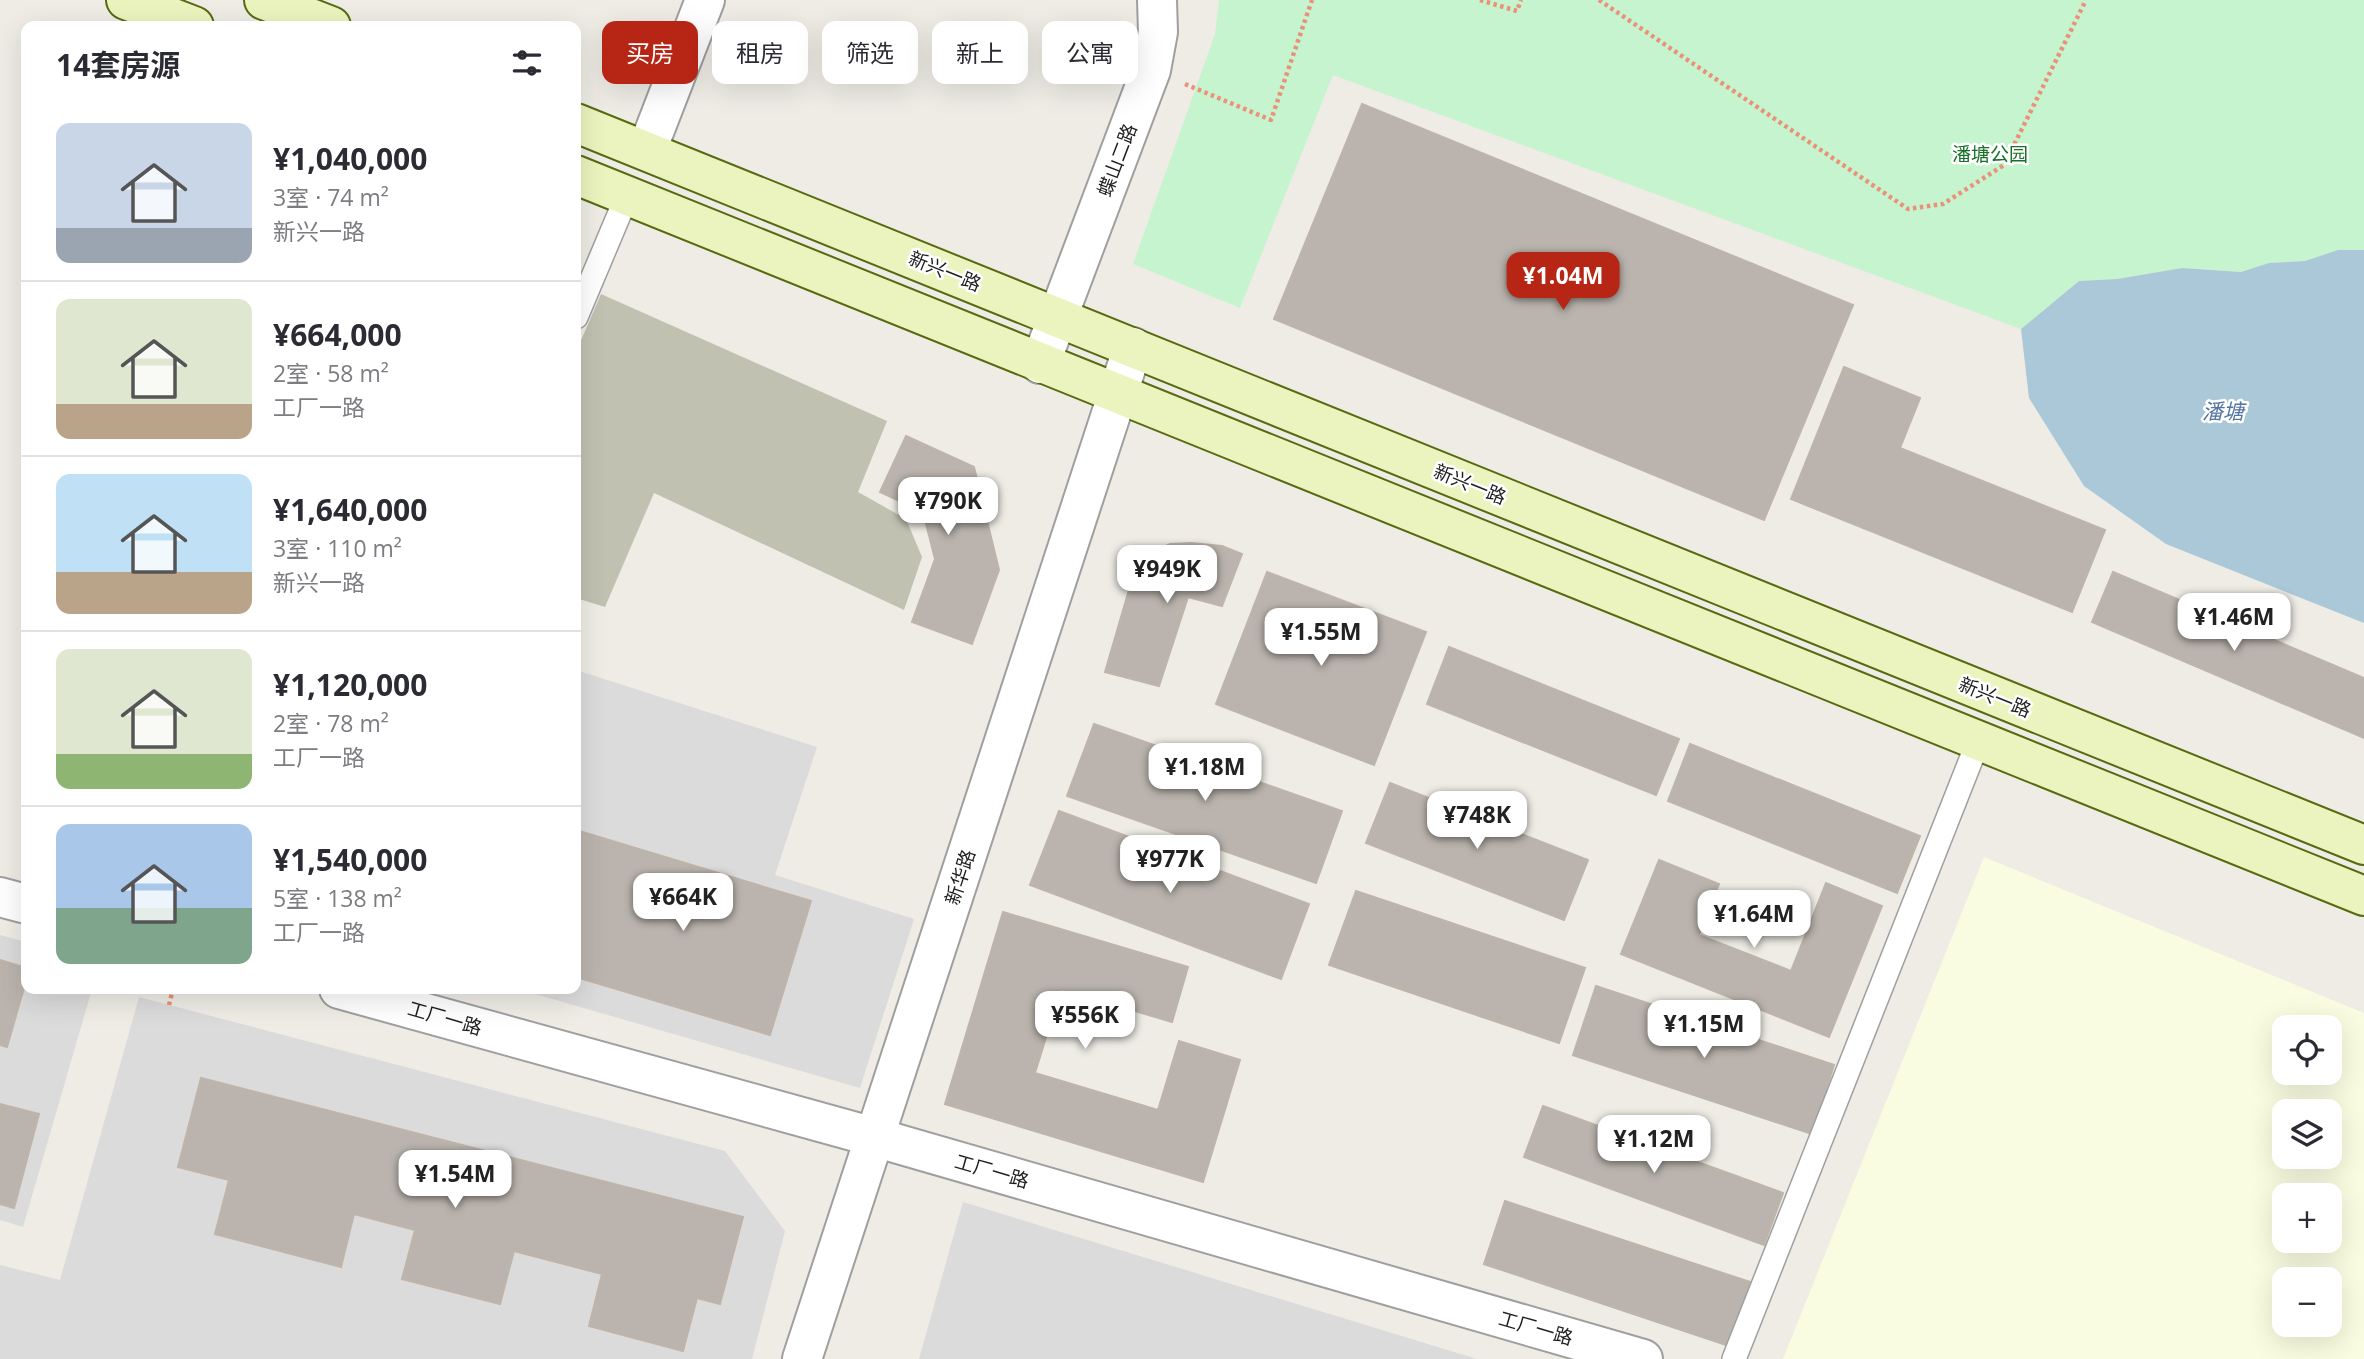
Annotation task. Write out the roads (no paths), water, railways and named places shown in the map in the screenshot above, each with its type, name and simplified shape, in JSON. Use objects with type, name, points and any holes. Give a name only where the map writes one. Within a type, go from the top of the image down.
[{"type":"main road","points":[[127,0],[181,21]]},
{"type":"main road","points":[[264,0],[318,21]]},
{"type":"main road","name":"新兴一路","points":[[581,125],[2364,845]]},
{"type":"main road","points":[[581,177],[2364,896]]},
{"type":"street","points":[[647,150],[705,0]]},
{"type":"street","name":"蝶山二路","points":[[1040,364],[1151,70],[1158,32],[1157,0]]},
{"type":"street","name":"新华路","points":[[802,1359],[1133,347]]},
{"type":"street","points":[[0,897],[21,903]]},
{"type":"street","name":"工厂一路","points":[[357,994],[874,1137],[1643,1359]]},
{"type":"lane","points":[[581,305],[627,195]]},
{"type":"lane","points":[[1734,1359],[1978,742]]},
{"type":"water","name":"潘塘","points":[[2338,250],[2364,250],[2364,623],[2166,544],[2084,486],[2029,398],[2021,329],[2079,281],[2117,279],[2182,268],[2241,272],[2269,263],[2305,261]]},
{"type":"park label","name":"潘塘公园","points":[[1990,154]]}]
